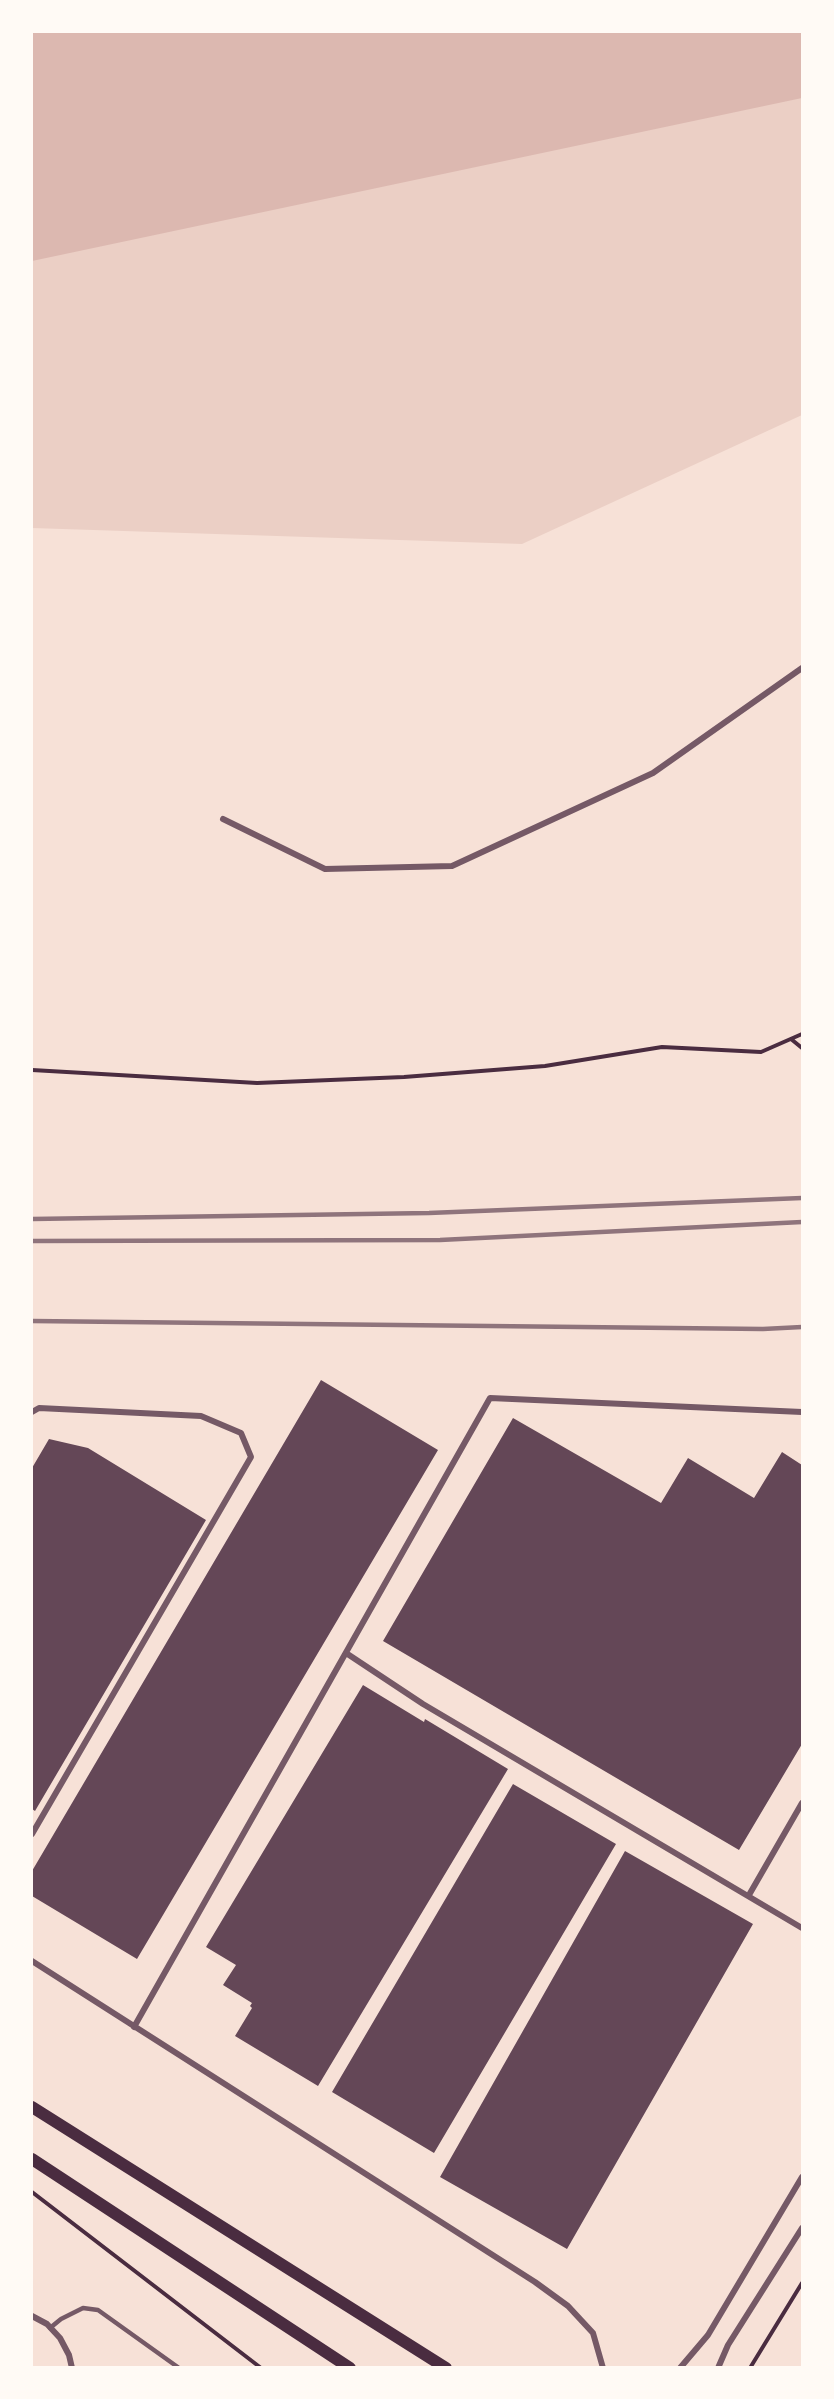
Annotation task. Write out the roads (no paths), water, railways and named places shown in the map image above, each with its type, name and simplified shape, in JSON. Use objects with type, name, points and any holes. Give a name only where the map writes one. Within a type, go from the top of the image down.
[{"type":"main road","points":[[32,2107],[446,2367]]},
{"type":"main road","points":[[32,2159],[350,2367]]},
{"type":"street","points":[[223,819],[325,869],[452,866],[652,773],[802,668]]},
{"type":"street","points":[[134,2026],[490,1398],[802,1412]]},
{"type":"street","points":[[32,1412],[39,1408],[201,1416],[242,1433],[251,1456],[32,1834]]},
{"type":"street","points":[[346,1653],[423,1704],[802,1928]]},
{"type":"street","points":[[749,1895],[802,1803]]},
{"type":"street","points":[[32,1961],[535,2282],[568,2307],[593,2333],[603,2367]]},
{"type":"street","points":[[680,2367],[708,2335],[802,2177]]},
{"type":"street","points":[[718,2367],[728,2345],[802,2228]]},
{"type":"street","points":[[32,2316],[60,2338],[69,2355],[72,2367]]},
{"type":"lane","points":[[50,2328],[61,2319],[83,2308],[98,2310],[179,2367]]},
{"type":"railway","points":[[32,1219],[429,1213],[802,1198]]},
{"type":"railway","points":[[32,1241],[440,1240],[802,1222]]},
{"type":"railway","points":[[32,1321],[763,1329],[802,1327]]}]
